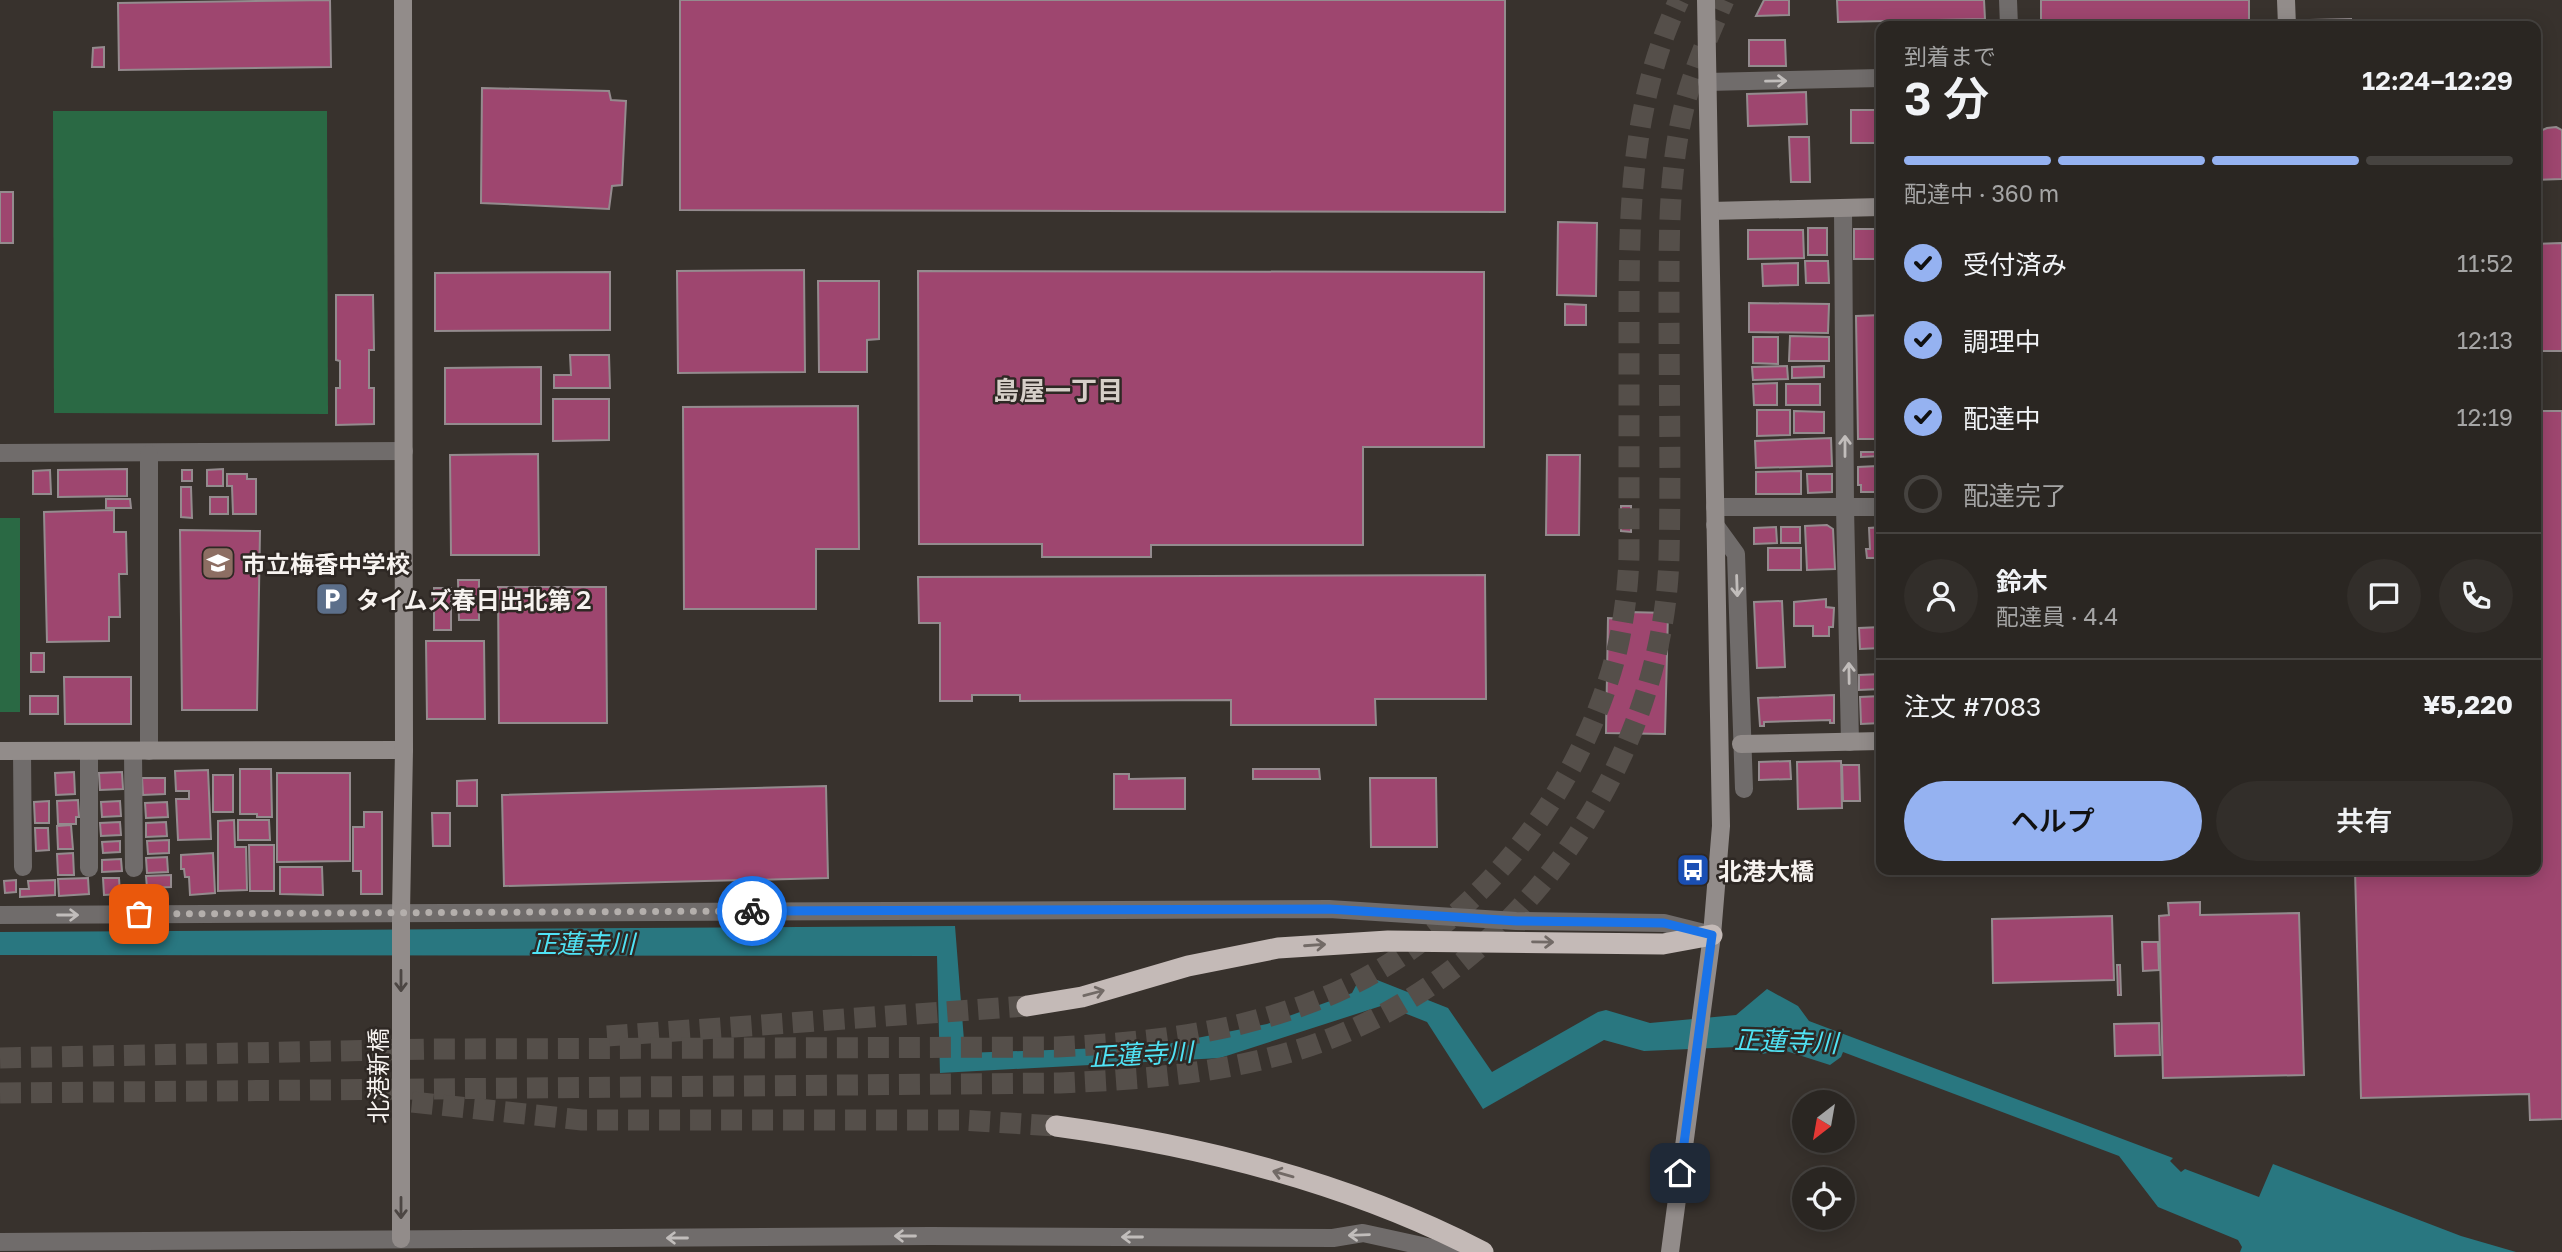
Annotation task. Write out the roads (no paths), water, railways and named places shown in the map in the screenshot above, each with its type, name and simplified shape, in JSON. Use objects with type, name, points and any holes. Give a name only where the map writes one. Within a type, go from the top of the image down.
[{"type":"highway","points":[[1027,1006],[1082,997],[1188,966],[1278,948],[1388,941],[1663,944],[1712,935]]},
{"type":"highway","points":[[1056,1126],[1129,1136],[1282,1173],[1355,1196],[1432,1226],[1483,1252]]},
{"type":"street","name":"北港新橋","points":[[403,0],[404,750],[401,912],[404,1246]]},
{"type":"street","points":[[1670,1252],[1712,935],[1721,825],[1706,0]]},
{"type":"street","points":[[2008,0],[2010,21]]},
{"type":"street","points":[[2286,0],[2287,21]]},
{"type":"street","points":[[1707,82],[1876,78]]},
{"type":"street","points":[[1710,211],[1876,207]]},
{"type":"street","points":[[1843,208],[1850,741]]},
{"type":"street","points":[[0,453],[404,451]]},
{"type":"street","points":[[134,868],[141,751],[149,454]]},
{"type":"street","points":[[1715,516],[1876,506]]},
{"type":"street","points":[[1715,516],[1736,554],[1744,789]]},
{"type":"street","points":[[1741,744],[1876,741]]},
{"type":"street","points":[[0,751],[404,750]]},
{"type":"street","points":[[22,751],[23,867]]},
{"type":"street","points":[[89,751],[89,868]]},
{"type":"street","points":[[0,915],[1329,909],[1517,921],[1664,923],[1712,935]]},
{"type":"street","points":[[0,1242],[404,1246],[1332,1245],[1363,1233],[1450,1252]]},
{"type":"water","name":"正蓮寺川","points":[[955,926],[965,1053],[1157,1046],[1267,1024],[1352,993],[1362,974],[1448,1008],[1492,1072],[1598,1012],[1606,1010],[1650,1023],[1736,1015],[1767,989],[1798,1006],[1809,1021],[2173,1158],[2170,1161],[2181,1172],[2185,1169],[2259,1197],[2273,1164],[2461,1236],[2516,1252],[2240,1252],[2242,1247],[2238,1240],[2158,1207],[2119,1156],[1843,1052],[1841,1057],[1830,1065],[1783,1050],[1762,1054],[1736,1047],[1644,1051],[1604,1040],[1483,1109],[1427,1022],[1384,1005],[1220,1058],[940,1073],[937,956],[0,955],[0,932]]},
{"type":"tunnel","points":[[0,1058],[431,1049],[1057,1047],[1121,1043],[1215,1030],[1277,1014],[1362,980],[1413,948],[1461,909],[1504,864],[1542,815],[1574,763],[1599,707],[1617,650],[1629,556],[1630,251],[1635,166],[1650,82],[1662,41],[1679,0]]},
{"type":"tunnel","points":[[0,1093],[1095,1081],[1199,1072],[1267,1058],[1334,1037],[1403,1003],[1466,959],[1522,906],[1570,845],[1610,779],[1641,708],[1661,633],[1669,557],[1669,256],[1675,154],[1689,90],[1724,0]]},
{"type":"tunnel","points":[[607,1036],[1027,1006]]},
{"type":"tunnel","points":[[412,1102],[582,1120],[962,1120],[1056,1126]]},
{"type":"place","name":"市立梅香中学校","points":[[218,563]]},
{"type":"place","name":"タイムズ春日出北第２","points":[[332,599]]},
{"type":"place","name":"北港大橋","points":[[1693,870]]},
{"type":"district","name":"島屋一丁目","points":[[1058,390]]}]
